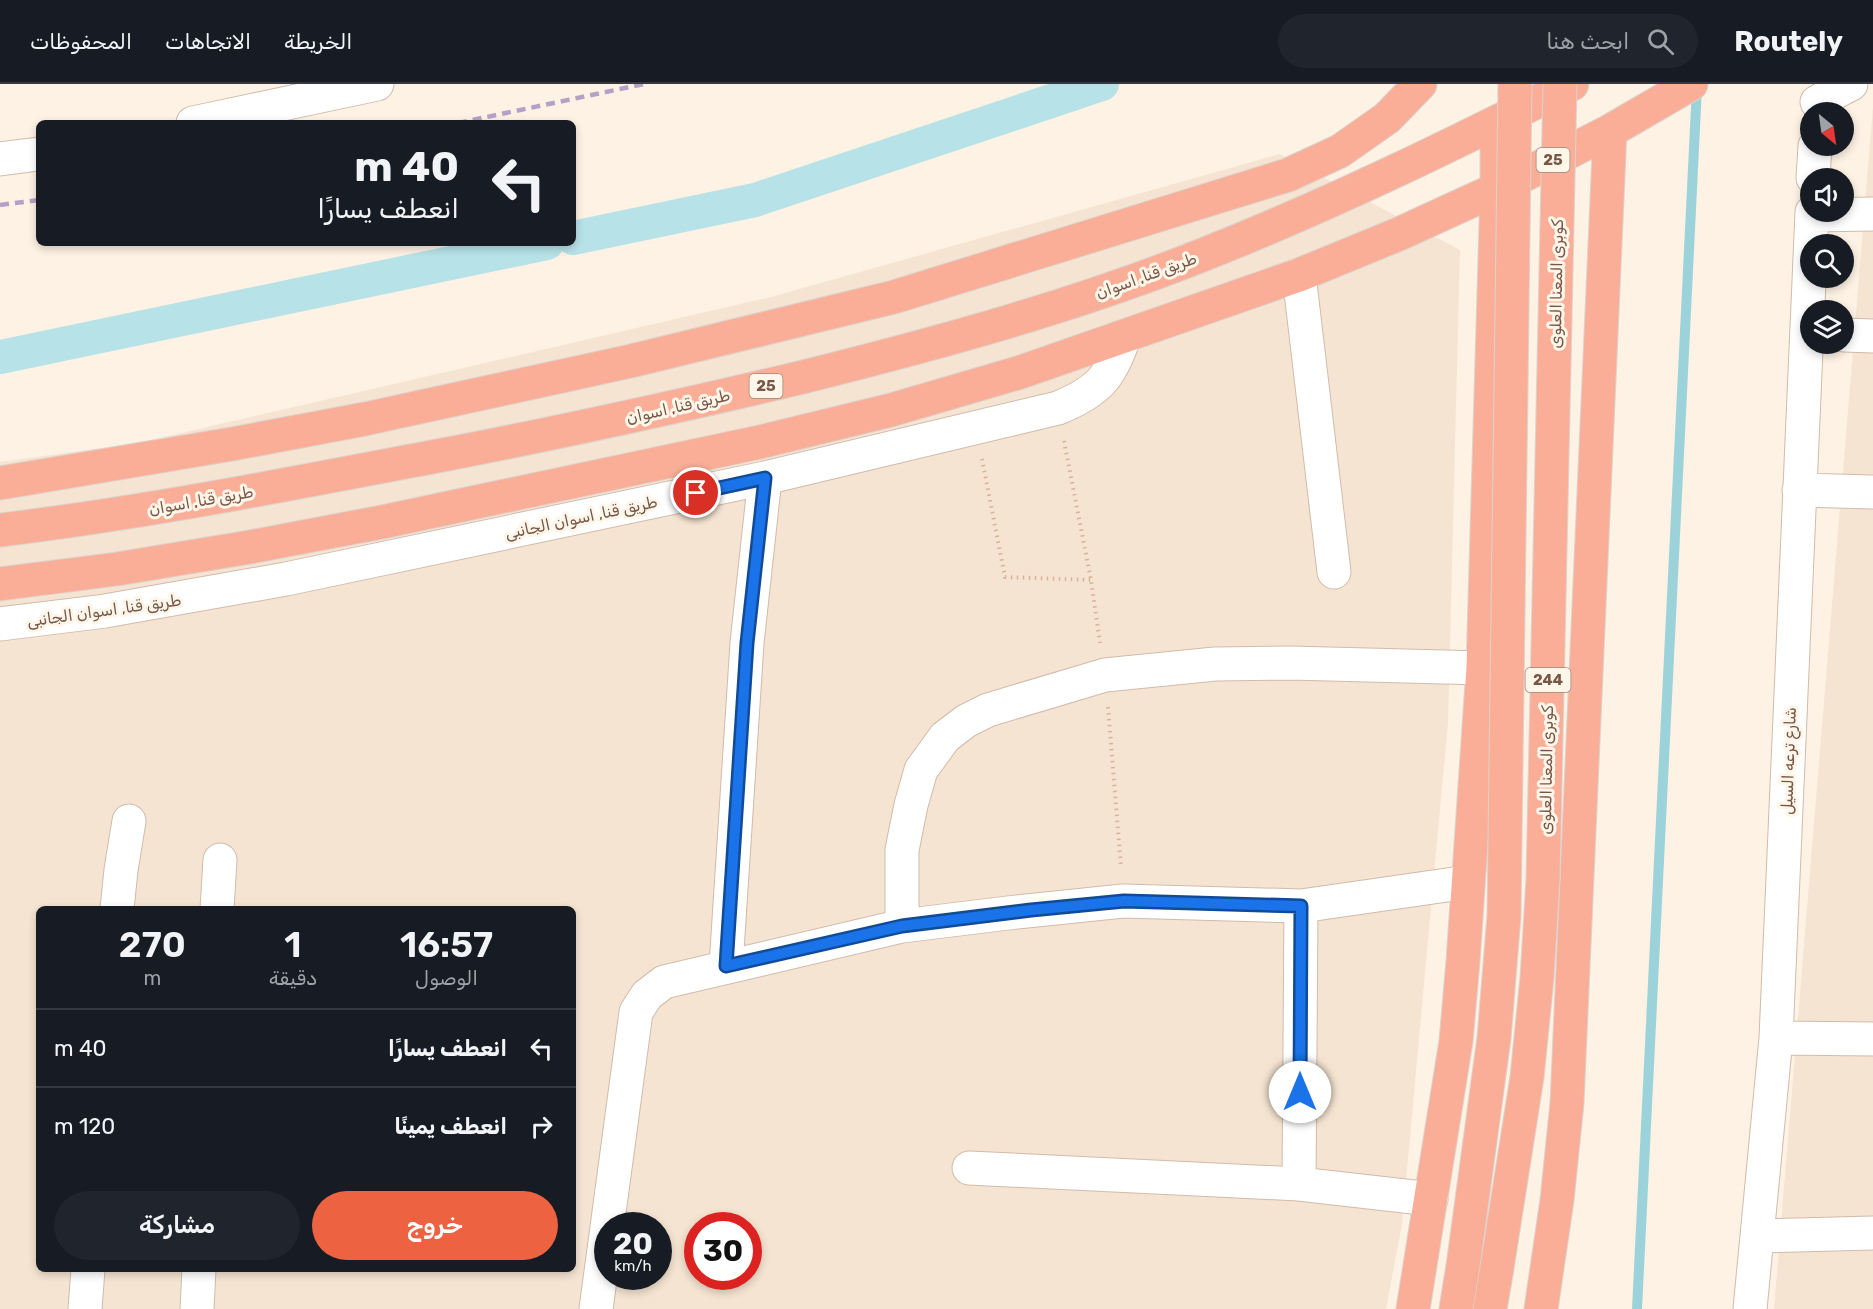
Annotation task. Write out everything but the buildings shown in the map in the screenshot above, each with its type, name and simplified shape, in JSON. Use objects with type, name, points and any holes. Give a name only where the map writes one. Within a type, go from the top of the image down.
[{"type":"highway","points":[[0,483],[232,444],[476,396],[643,359],[894,297],[1288,175],[1340,151],[1387,118],[1420,84]]},
{"type":"highway","name":"244","points":[[1456,1309],[1493,1048],[1504,916],[1515,84]]},
{"type":"highway","name":"كوبرى المعنا العلوى","points":[[1490,1309],[1527,1077],[1537,978],[1543,879],[1560,84]]},
{"type":"highway","name":"25","points":[[1497,122],[1572,84]]},
{"type":"highway","name":"25","points":[[0,584],[117,569],[382,522],[760,442],[891,410],[1022,372],[1299,275],[1399,234],[1497,189],[1610,131],[1691,84]]},
{"type":"highway","points":[[1413,1309],[1456,1041],[1468,882],[1483,668],[1497,122]]},
{"type":"highway","name":"طريق قنا, اسوان","points":[[0,531],[218,498],[541,436],[719,397],[896,354],[1051,309],[1203,255],[1352,192],[1497,122]]},
{"type":"highway","points":[[1540,1309],[1557,1200],[1567,1103],[1610,131]]},
{"type":"street","points":[[207,120],[377,84]]},
{"type":"street","points":[[1817,99],[1851,84]]},
{"type":"street","points":[[0,159],[36,154]]},
{"type":"street","points":[[1854,214],[1873,214]]},
{"type":"street","name":"شارع ترعه السيل","points":[[1810,300],[1812,222]]},
{"type":"street","points":[[1299,275],[1334,572]]},
{"type":"street","points":[[1854,335],[1873,336]]},
{"type":"street","name":"طريق قنا, اسوان الجانبى","points":[[0,624],[105,611],[252,586],[765,478],[1058,408],[1082,398],[1101,382],[1116,361],[1124,337]]},
{"type":"street","name":"شارع ترعه السيل","points":[[1750,1309],[1776,1038],[1799,490],[1808,354]]},
{"type":"street","points":[[726,966],[747,643],[765,478]]},
{"type":"street","points":[[1799,490],[1873,492]]},
{"type":"street","points":[[902,926],[902,850],[921,770],[945,737],[966,721],[987,710],[1105,675],[1215,664],[1290,663],[1483,668]]},
{"type":"street","points":[[117,906],[129,821]]},
{"type":"street","points":[[217,906],[220,860]]},
{"type":"street","points":[[596,1309],[636,1012],[647,995],[664,982],[902,926],[1124,901],[1301,906],[1468,882]]},
{"type":"street","points":[[1299,1184],[1301,906]]},
{"type":"street","points":[[1776,1038],[1873,1040]]},
{"type":"street","points":[[969,1168],[1299,1184],[1431,1199]]},
{"type":"street","points":[[1757,1236],[1873,1233]]},
{"type":"street","points":[[85,1309],[88,1272]]},
{"type":"street","points":[[196,1309],[199,1272]]},
{"type":"path","points":[[1058,408],[1091,580],[1105,675],[1124,901]]},
{"type":"path","points":[[975,428],[1005,577],[1091,580]]},
{"type":"shaded area","points":[[1873,107],[1873,1309],[1774,1309],[1854,354]]},
{"type":"shaded area","points":[[1280,154],[1460,250],[1448,722],[1402,1224],[1386,1309],[0,1309],[0,462],[138,443],[771,297]]},
{"type":"waterway","points":[[576,237],[755,200],[1102,84]]},
{"type":"waterway","points":[[1637,1309],[1697,87]]},
{"type":"waterway","points":[[0,357],[533,246]]},
{"type":"railway","points":[[472,120],[644,84]]},
{"type":"railway","points":[[0,205],[36,200]]},
{"type":"route","points":[[696,493],[765,478],[747,643],[726,966],[902,926],[1031,910],[1124,901],[1301,906],[1300,1092]]}]
